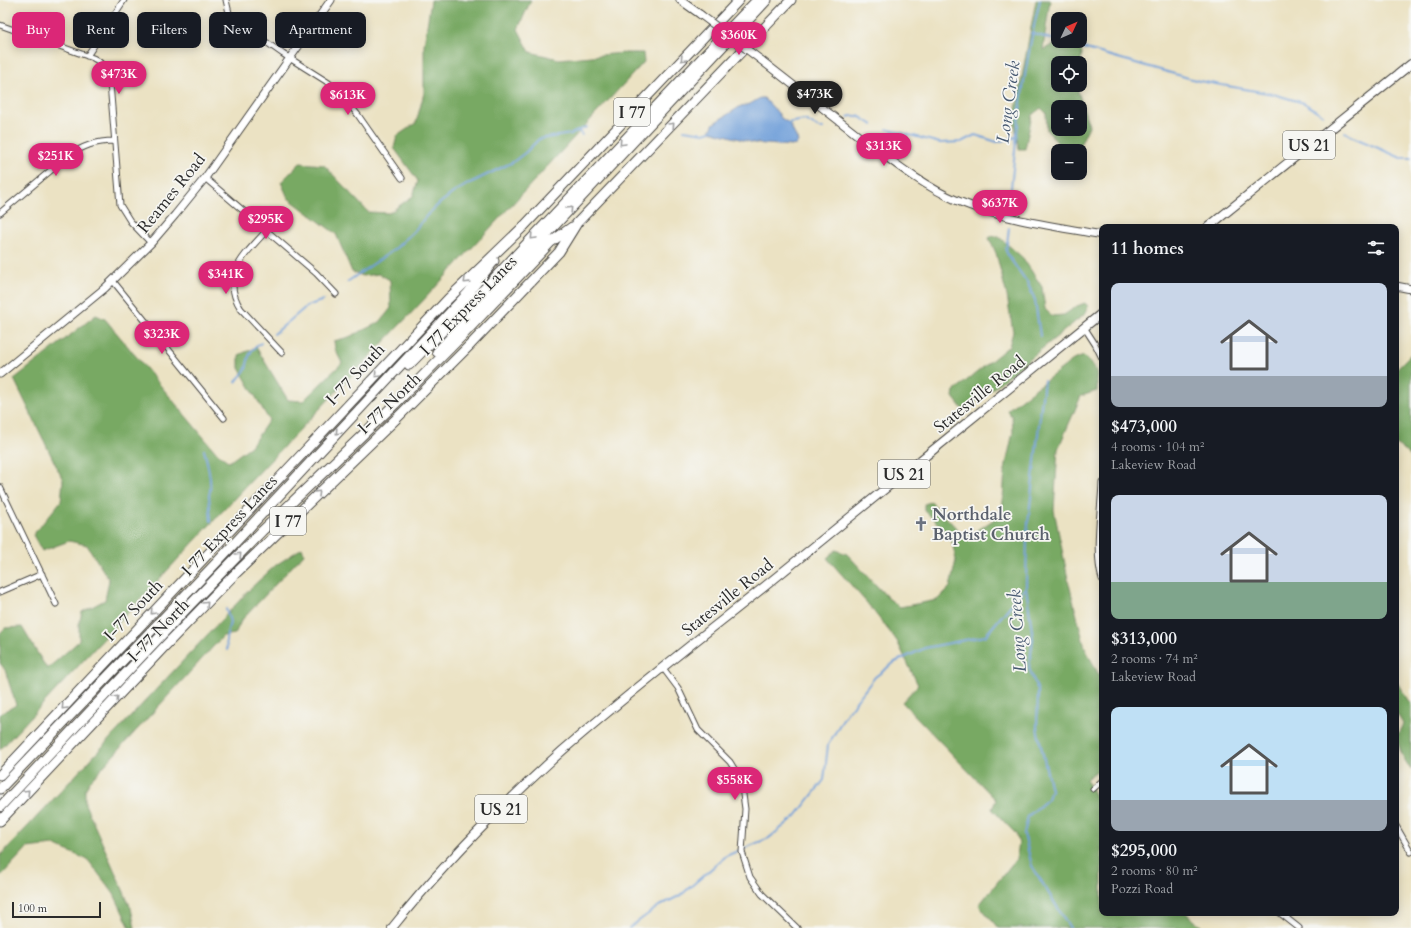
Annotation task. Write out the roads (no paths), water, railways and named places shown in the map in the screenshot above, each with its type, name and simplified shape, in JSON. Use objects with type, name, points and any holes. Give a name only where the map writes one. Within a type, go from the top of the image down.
[{"type":"highway","name":"I-77 South","points":[[0,775],[448,299],[525,225],[739,0]]},
{"type":"highway","points":[[747,16],[757,0]]},
{"type":"highway","points":[[395,404],[403,389],[709,55],[718,41],[728,36],[732,26],[767,0]]},
{"type":"highway","name":"I-77 North","points":[[0,821],[169,641],[234,575],[397,418],[471,344],[559,252],[577,223],[791,0]]},
{"type":"highway","points":[[365,404],[381,393],[479,295],[709,55]]},
{"type":"highway","name":"I 77 Express Lanes","points":[[0,807],[226,568],[286,507],[395,404],[551,242],[577,223]]},
{"type":"highway","name":"I 77 Express Lanes","points":[[0,788],[365,404],[468,293],[525,225]]},
{"type":"main road","name":"Reames Road","points":[[0,374],[113,281],[151,243],[205,178],[331,0]]},
{"type":"main road","points":[[680,0],[761,60],[885,156],[924,183],[966,204],[1002,215],[1099,234]]},
{"type":"main road","name":"US 21","points":[[1212,224],[1411,64]]},
{"type":"main road","points":[[1399,287],[1411,289]]},
{"type":"main road","name":"Statesville Road","points":[[392,928],[460,851],[507,802],[569,745],[1099,315]]},
{"type":"street","points":[[87,56],[124,0]]},
{"type":"street","points":[[226,0],[229,13],[232,17],[290,58],[329,83],[339,92],[358,115],[402,178]]},
{"type":"street","points":[[0,25],[87,56],[102,64],[108,73],[110,83],[120,205],[130,221],[151,243]]},
{"type":"street","points":[[0,213],[68,156],[96,142],[114,141]]},
{"type":"street","points":[[205,178],[316,273],[336,294]]},
{"type":"street","points":[[267,230],[237,265],[233,278],[234,295],[241,309],[282,353]]},
{"type":"street","points":[[113,281],[224,418]]},
{"type":"street","points":[[1084,327],[1099,352]]},
{"type":"street","points":[[0,486],[56,604]]},
{"type":"street","points":[[0,592],[42,574]]},
{"type":"street","points":[[663,668],[678,688],[698,730],[730,762],[741,780],[745,809],[742,852],[750,877],[762,894],[796,928]]},
{"type":"street","points":[[1093,789],[1099,784]]},
{"type":"street","points":[[1399,831],[1411,852]]},
{"type":"street","points":[[1285,917],[1299,928]]},
{"type":"water","points":[[760,98],[764,98],[781,118],[789,123],[798,141],[796,145],[791,146],[754,143],[710,131],[714,123],[741,106],[750,104]]},
{"type":"waterway","name":"Long Creek","points":[[1009,208],[1017,129],[1029,51],[1040,0]]},
{"type":"waterway","points":[[1031,33],[1051,39]]},
{"type":"waterway","points":[[1083,48],[1199,81],[1273,94],[1304,103],[1323,115]]},
{"type":"waterway","points":[[848,117],[859,116],[873,125]]},
{"type":"waterway","points":[[787,123],[805,120],[819,128],[823,128]]},
{"type":"waterway","points":[[347,282],[395,249],[415,230],[427,215],[453,193],[513,162],[539,139],[571,134],[587,127]]},
{"type":"waterway","points":[[887,129],[940,143],[961,142],[975,135],[997,142],[1016,137]]},
{"type":"waterway","points":[[578,130],[582,135]]},
{"type":"waterway","points":[[684,130],[704,133],[711,131]]},
{"type":"waterway","points":[[1345,132],[1401,158],[1411,158]]},
{"type":"waterway","name":"Long Creek","points":[[1009,228],[1006,251],[1027,282],[1035,300],[1040,336]]},
{"type":"waterway","points":[[274,334],[307,306],[324,300]]},
{"type":"waterway","points":[[236,382],[246,369],[252,350],[261,343]]},
{"type":"waterway","name":"Long Creek","points":[[1044,380],[1027,533],[1026,587],[1033,639],[1029,668],[1038,691],[1037,728],[1051,790],[1048,799],[1028,816],[1024,834],[1032,866],[1070,928]]},
{"type":"waterway","points":[[204,450],[210,479],[209,495],[211,521]]},
{"type":"waterway","points":[[629,928],[659,906],[681,895],[726,856],[769,838],[796,816],[824,780],[828,745],[844,717],[875,677],[895,662],[925,648],[985,636],[1026,587]]},
{"type":"waterway","points":[[226,609],[230,622],[226,639],[227,650]]},
{"type":"place","name":"Northdale Baptist Church","points":[[921,524]]}]
